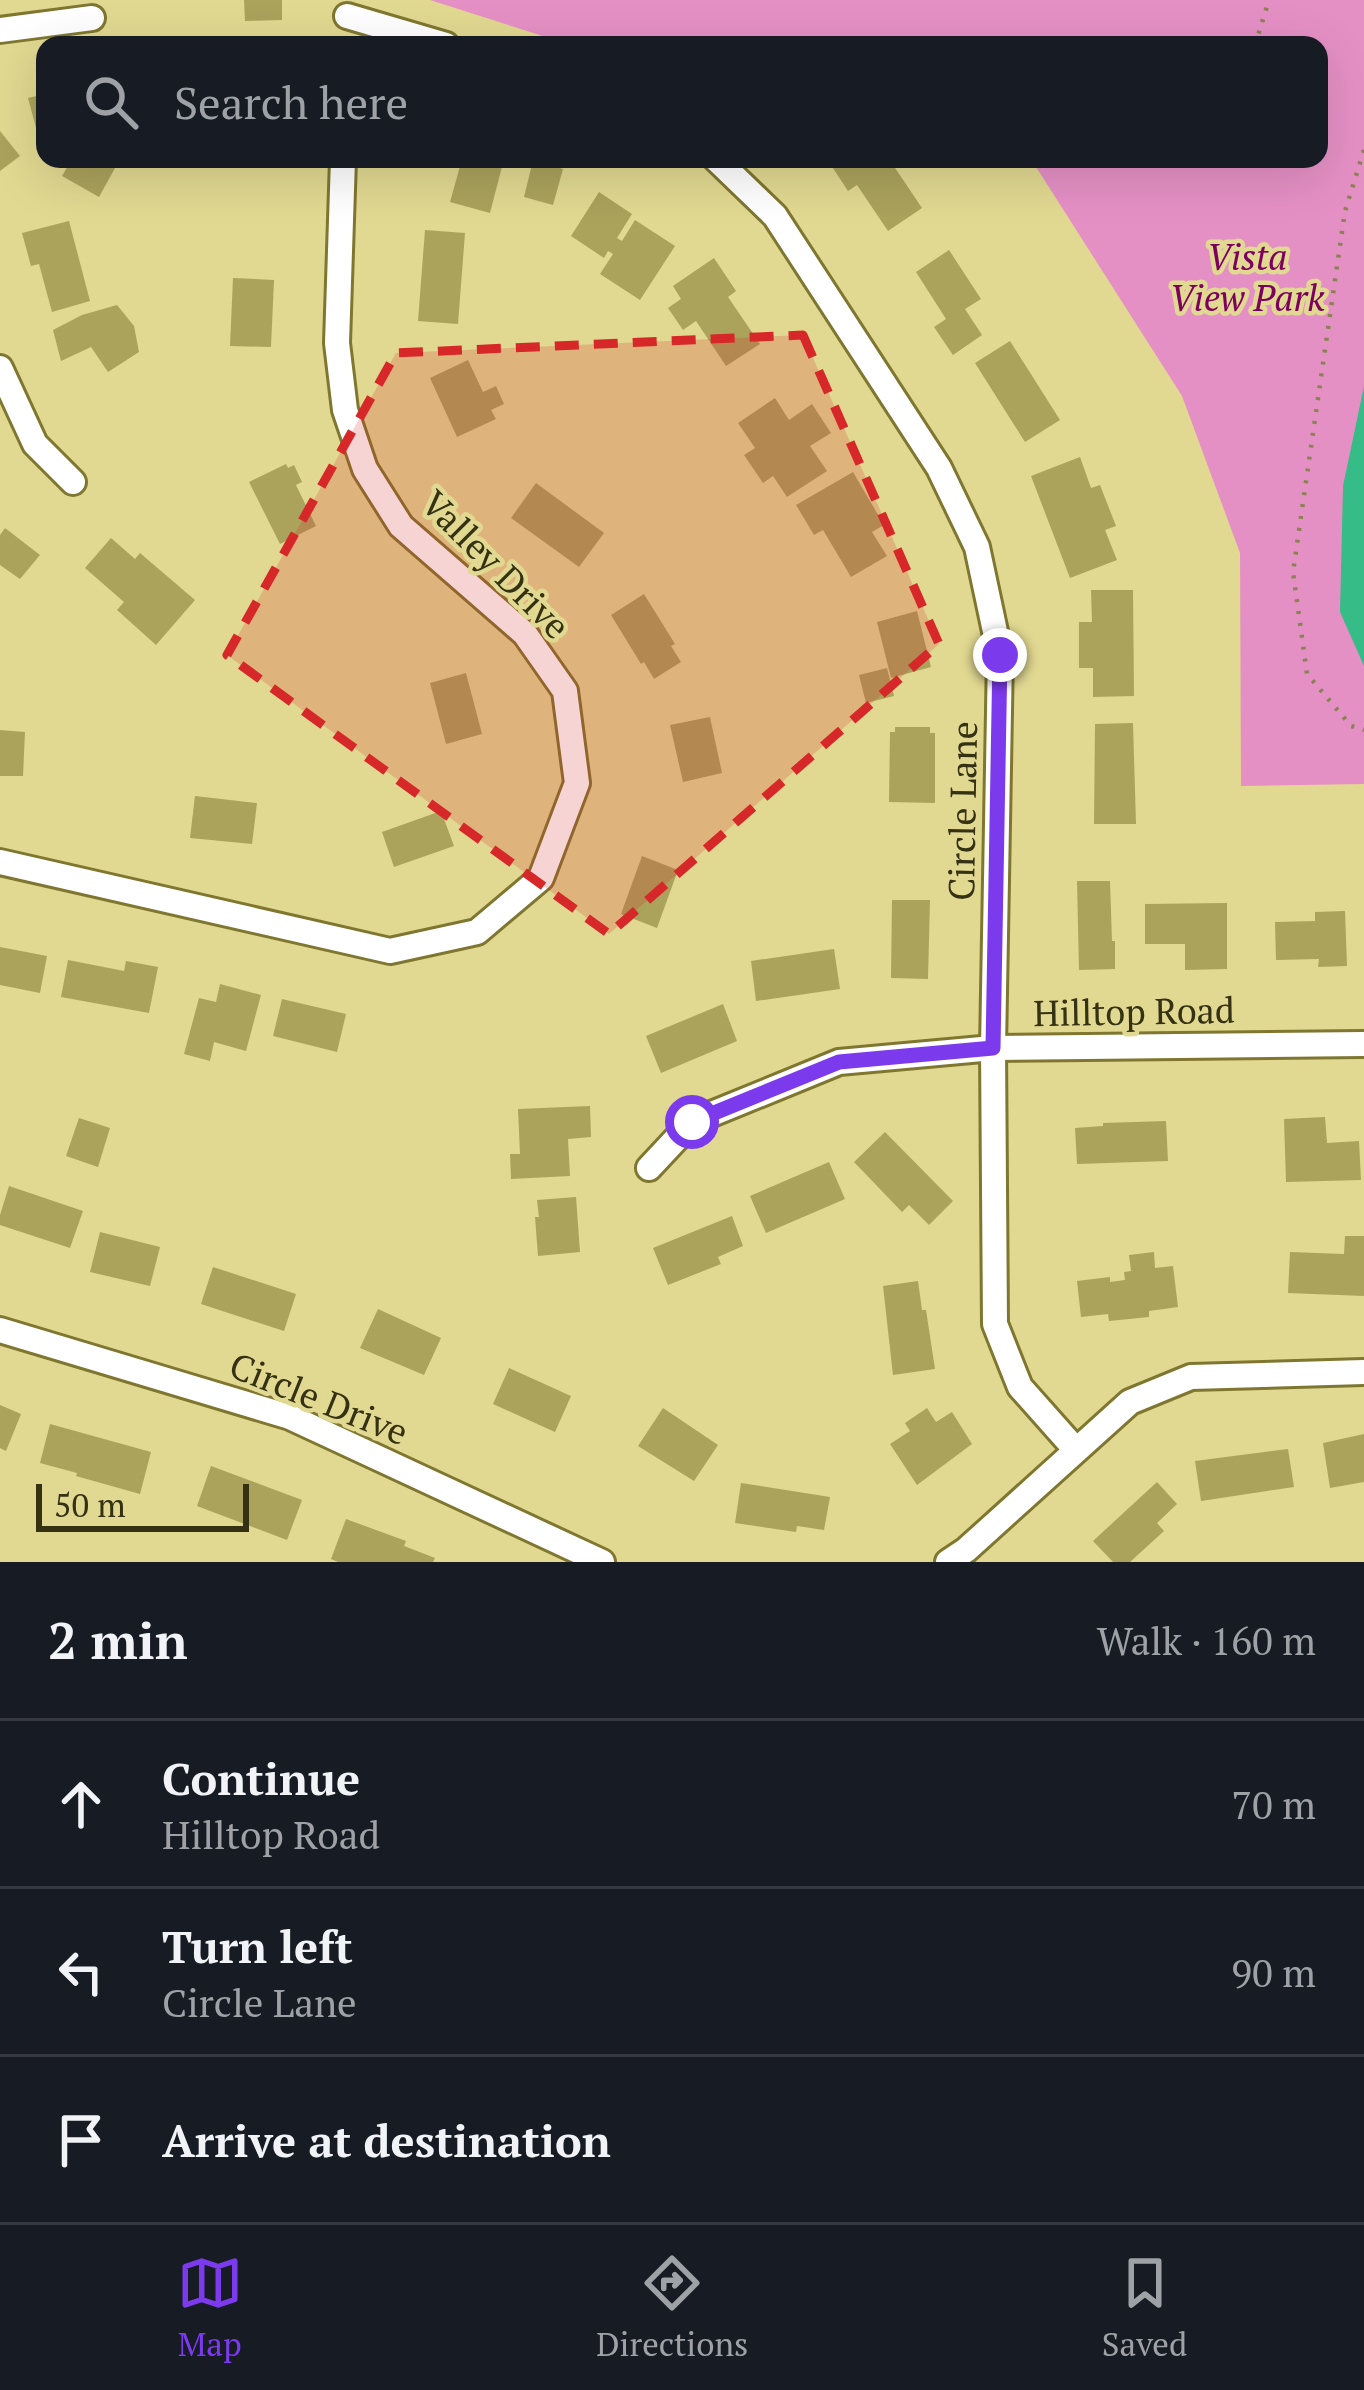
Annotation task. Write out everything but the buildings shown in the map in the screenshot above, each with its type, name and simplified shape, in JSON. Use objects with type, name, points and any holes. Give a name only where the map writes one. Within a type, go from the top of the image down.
[{"type":"street","points":[[349,8],[422,36]]},
{"type":"street","points":[[0,30],[92,18]]},
{"type":"street","name":"Valley Drive","points":[[0,862],[390,951],[477,932],[541,878],[577,783],[565,691],[525,634],[400,526],[365,469],[345,410],[337,344],[343,168]]},
{"type":"street","name":"Circle Lane","points":[[725,168],[775,216],[939,468],[977,547],[1000,655],[993,1048],[995,1324],[1020,1387],[1076,1450]]},
{"type":"street","points":[[0,368],[34,443],[74,482]]},
{"type":"street","name":"Hilltop Road","points":[[649,1168],[692,1122],[839,1062],[993,1048],[1364,1045]]},
{"type":"street","name":"Circle Drive","points":[[0,1330],[290,1417],[602,1562]]},
{"type":"street","points":[[948,1562],[1130,1402],[1191,1377],[1364,1372]]},
{"type":"path","points":[[1258,36],[1269,0]]},
{"type":"path","points":[[1364,150],[1345,211],[1293,572],[1307,674],[1352,726],[1364,730]]},
{"type":"highlighted area","points":[[803,335],[939,644],[609,934],[227,655],[396,353]]},
{"type":"green space","name":"Vista View Park","points":[[430,0],[1364,0],[1364,784],[1241,786],[1240,553],[1182,396],[1037,168],[1328,168],[1328,36],[543,36]]},
{"type":"shaded area","points":[[1364,386],[1364,666],[1340,612],[1343,486]]},
{"type":"route","points":[[692,1122],[839,1062],[993,1048],[1000,655]]}]
